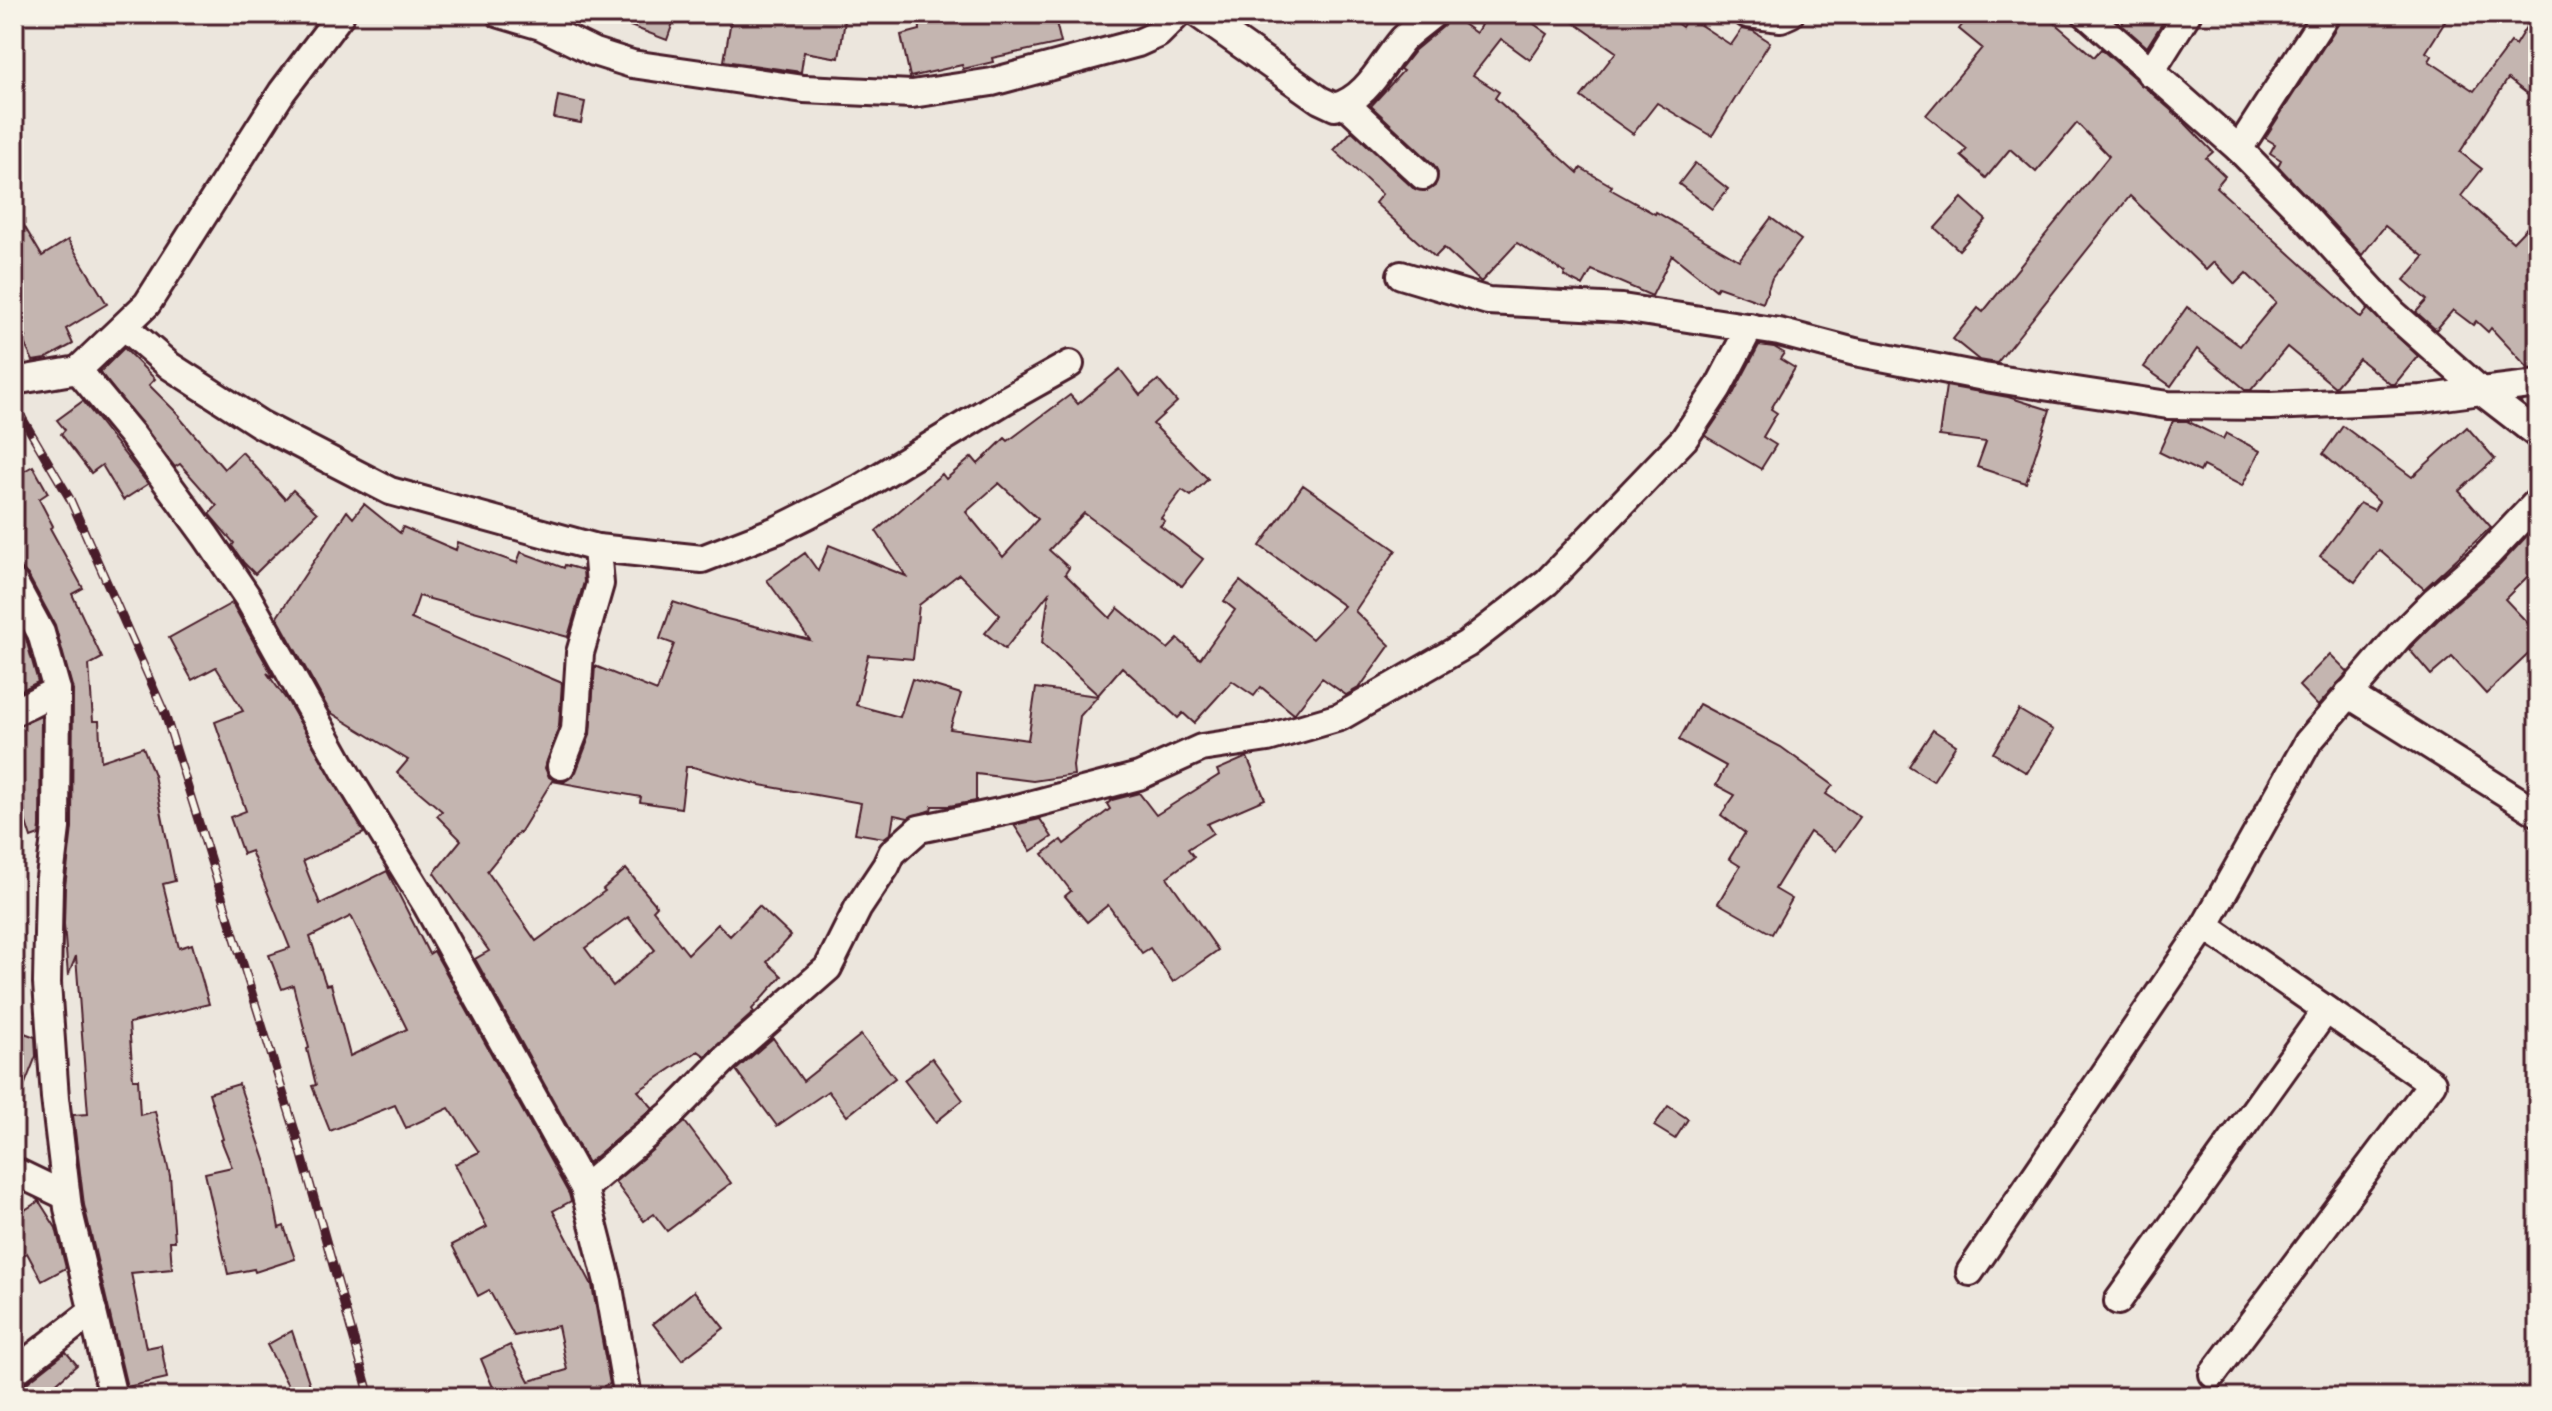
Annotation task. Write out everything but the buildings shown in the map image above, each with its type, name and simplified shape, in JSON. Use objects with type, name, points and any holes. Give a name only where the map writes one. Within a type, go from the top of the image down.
[{"type":"street","points":[[14,381],[78,370],[147,304],[282,92],[341,14]]},
{"type":"street","points":[[500,14],[541,26],[594,52],[632,64],[804,89],[912,94],[992,82],[1138,43],[1158,34],[1178,14]]},
{"type":"street","points":[[1198,14],[1320,100],[1335,107],[1346,104],[1362,92],[1404,38],[1433,14]]},
{"type":"street","points":[[1747,14],[1781,18],[1790,14]]},
{"type":"street","points":[[2086,14],[2239,149],[2393,313],[2481,391],[2538,435]]},
{"type":"street","points":[[2150,73],[2187,14]]},
{"type":"street","points":[[2239,149],[2326,14]]},
{"type":"street","points":[[1346,104],[1423,176]]},
{"type":"street","points":[[1401,275],[1488,301],[1622,308],[1750,327],[1855,352],[1984,377],[2168,405],[2271,406],[2422,399],[2538,384]]},
{"type":"street","points":[[125,327],[170,366],[260,424],[390,491],[597,548],[702,559],[766,534],[861,488],[1070,364]]},
{"type":"street","points":[[584,1188],[672,1113],[726,1058],[828,968],[858,908],[892,853],[919,829],[1014,809],[1139,776],[1201,748],[1268,738],[1340,717],[1467,644],[1547,582],[1684,439],[1718,388],[1750,327]]},
{"type":"street","points":[[78,370],[132,435],[248,598],[347,775],[426,904],[584,1188],[608,1282],[628,1397]]},
{"type":"street","points":[[1970,1272],[2205,926],[2308,742],[2400,635],[2487,555],[2538,501]]},
{"type":"street","points":[[561,766],[575,730],[580,653],[600,584],[597,548]]},
{"type":"street","points":[[14,583],[41,633],[57,690],[56,828],[49,886],[47,983],[58,1193],[93,1311],[113,1397]]},
{"type":"street","points":[[14,712],[57,690]]},
{"type":"street","points":[[2348,694],[2538,813]]},
{"type":"street","points":[[2205,926],[2432,1083],[2213,1374]]},
{"type":"street","points":[[2118,1301],[2326,1010]]},
{"type":"street","points":[[14,1171],[58,1193]]},
{"type":"street","points":[[14,1188],[58,1193]]},
{"type":"street","points":[[14,1372],[93,1311]]},
{"type":"railway","points":[[14,404],[70,499],[165,714],[296,1134],[370,1397]]}]
